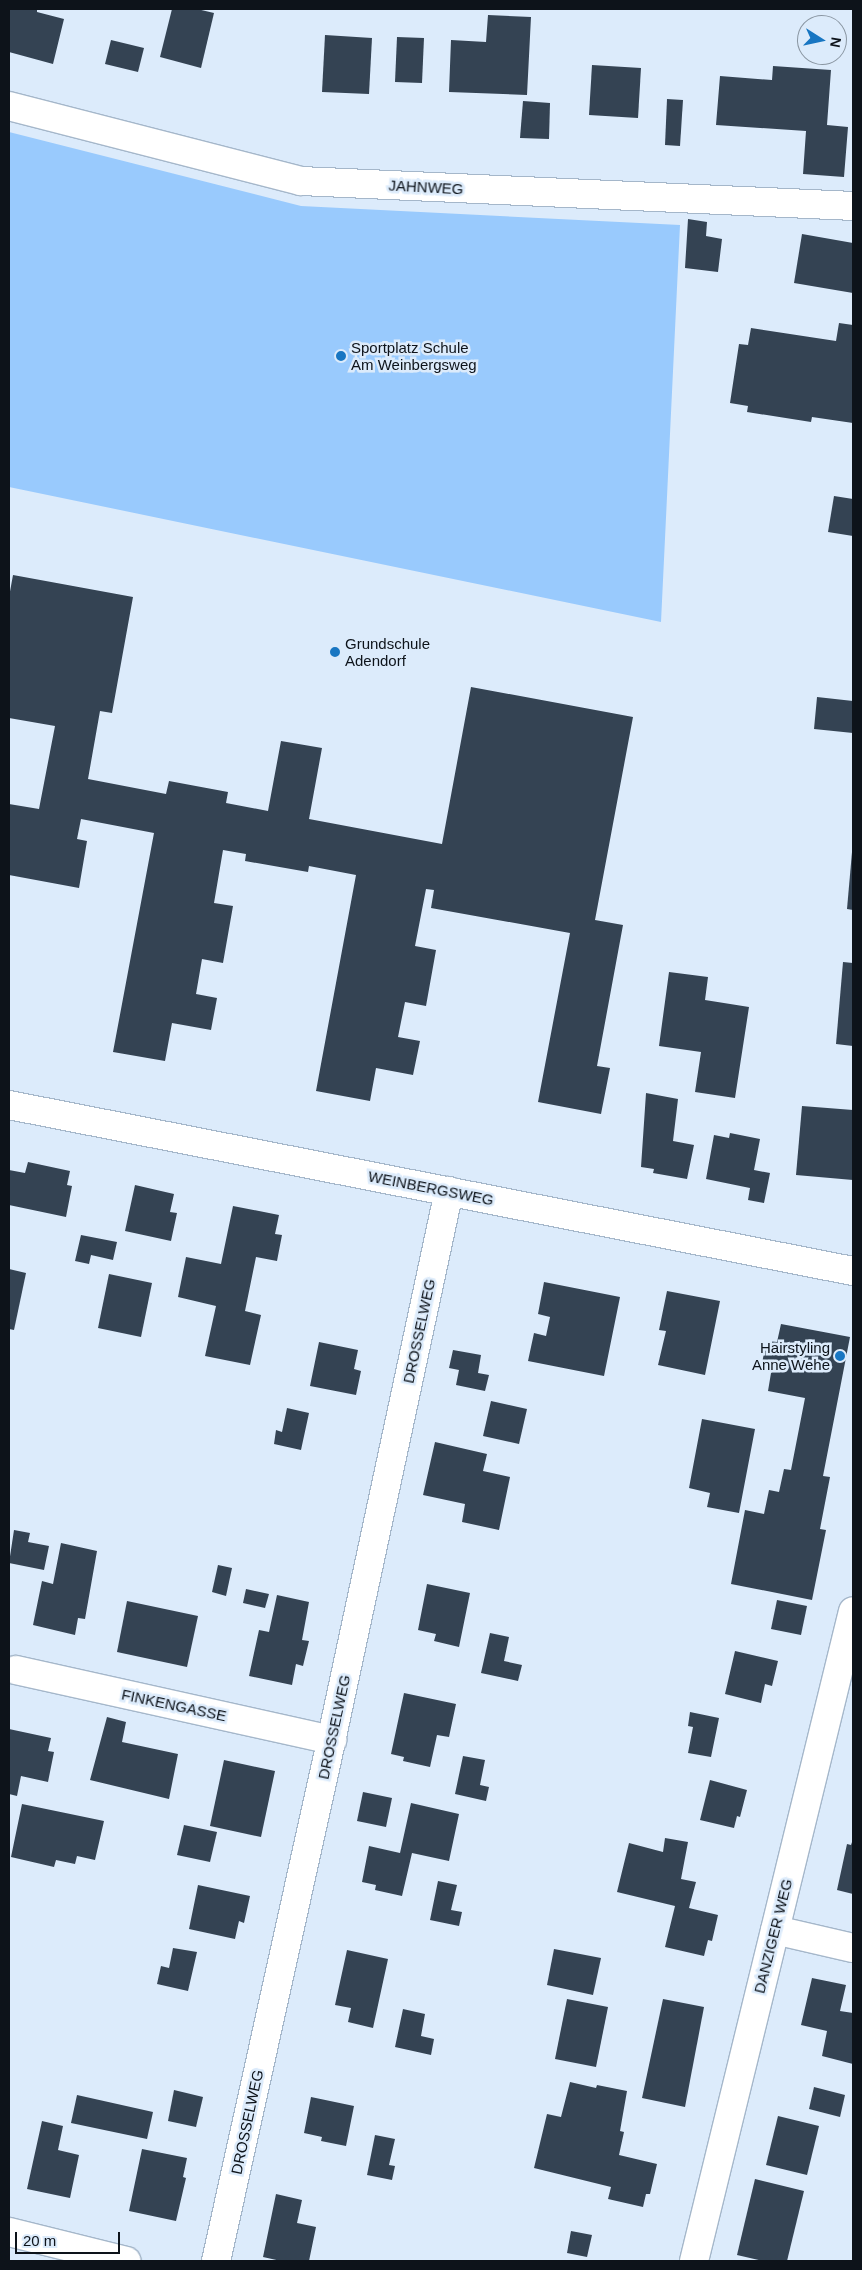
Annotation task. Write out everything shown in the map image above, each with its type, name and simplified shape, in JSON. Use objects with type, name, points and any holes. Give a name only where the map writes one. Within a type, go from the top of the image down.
[{"type":"street","name":"JAHNWEG","points":[[9,106],[301,181],[853,206]]},
{"type":"street","name":"WEINBERGSWEG","points":[[9,1105],[853,1271]]},
{"type":"street","name":"DROSSELWEG","points":[[216,2261],[332,1740],[449,1191]]},
{"type":"street","name":"DANZIGER WEG","points":[[694,2261],[853,1611]]},
{"type":"street","name":"FINKENGASSE","points":[[16,1670],[332,1740]]},
{"type":"street","points":[[775,1930],[853,1948]]},
{"type":"street","points":[[9,2232],[126,2261]]},
{"type":"shaded area","name":"Sportplatz Schule Am Weinbergsweg","points":[[9,132],[301,206],[680,225],[661,622],[9,487]]},
{"type":"building","points":[[9,9],[37,9],[37,12],[64,19],[53,64],[9,52]]},
{"type":"building","points":[[172,9],[197,9],[214,13],[201,68],[160,57]]},
{"type":"building","points":[[488,15],[531,17],[527,95],[449,92],[451,40],[486,42]]},
{"type":"building","points":[[325,35],[372,38],[369,94],[322,92]]},
{"type":"building","points":[[397,37],[424,38],[422,83],[395,82]]},
{"type":"building","points":[[111,40],[144,48],[138,72],[105,64]]},
{"type":"building","points":[[592,65],[641,68],[638,118],[589,115]]},
{"type":"building","points":[[773,66],[831,70],[827,125],[848,127],[844,177],[803,174],[806,131],[716,125],[720,76],[772,80]]},
{"type":"building","points":[[667,99],[683,100],[680,146],[665,145]]},
{"type":"building","points":[[523,101],[550,103],[549,139],[520,138]]},
{"type":"building","points":[[688,219],[707,222],[706,236],[722,239],[718,272],[685,268]]},
{"type":"building","points":[[802,234],[853,243],[853,293],[794,283]]},
{"type":"building","points":[[839,323],[853,325],[853,423],[812,417],[811,422],[747,412],[748,406],[730,403],[739,344],[748,345],[751,328],[836,341]]},
{"type":"building","points":[[834,496],[853,499],[853,536],[828,532]]},
{"type":"building","points":[[13,575],[133,597],[112,713],[100,711],[88,779],[166,794],[169,781],[228,792],[226,803],[268,811],[281,741],[322,748],[309,819],[442,844],[471,687],[633,717],[595,920],[623,925],[597,1066],[610,1068],[601,1114],[538,1102],[570,933],[431,908],[434,890],[426,889],[415,946],[436,950],[426,1006],[405,1002],[398,1037],[420,1041],[413,1075],[376,1068],[370,1101],[316,1091],[356,875],[309,866],[308,872],[245,861],[246,854],[223,850],[214,903],[233,906],[223,963],[202,959],[196,994],[217,998],[211,1030],[172,1023],[165,1061],[113,1052],[154,833],[81,819],[77,839],[87,841],[79,888],[9,875],[9,804],[39,809],[55,726],[9,718],[9,597]]},
{"type":"building","points":[[817,697],[853,701],[853,733],[814,729]]},
{"type":"building","points":[[853,852],[853,910],[847,909]]},
{"type":"building","points":[[843,962],[853,963],[853,1046],[836,1044]]},
{"type":"building","points":[[669,972],[708,977],[705,1000],[749,1007],[735,1098],[695,1092],[701,1052],[659,1046]]},
{"type":"building","points":[[646,1093],[678,1099],[673,1141],[694,1145],[687,1179],[653,1173],[654,1169],[641,1167]]},
{"type":"building","points":[[802,1106],[853,1110],[853,1180],[796,1175]]},
{"type":"building","points":[[730,1133],[760,1139],[754,1170],[770,1173],[764,1203],[748,1200],[750,1188],[706,1179],[714,1135],[729,1138]]},
{"type":"building","points":[[28,1162],[70,1171],[67,1185],[72,1186],[66,1217],[9,1205],[9,1170],[25,1173]]},
{"type":"building","points":[[135,1185],[174,1194],[170,1212],[177,1213],[171,1241],[125,1231]]},
{"type":"building","points":[[233,1206],[279,1215],[275,1234],[282,1235],[277,1261],[256,1257],[245,1311],[261,1315],[250,1365],[205,1356],[216,1306],[178,1297],[186,1257],[221,1264]]},
{"type":"building","points":[[81,1235],[117,1242],[113,1260],[91,1255],[89,1264],[75,1261]]},
{"type":"building","points":[[9,1269],[26,1273],[14,1330],[9,1329]]},
{"type":"building","points":[[109,1274],[152,1283],[141,1337],[98,1328]]},
{"type":"building","points":[[544,1282],[620,1297],[604,1376],[528,1361],[534,1333],[546,1336],[550,1317],[538,1314]]},
{"type":"building","points":[[667,1291],[720,1301],[705,1375],[658,1365],[666,1331],[659,1330]]},
{"type":"building","points":[[781,1324],[850,1337],[823,1476],[830,1477],[820,1529],[826,1530],[812,1600],[731,1584],[745,1510],[764,1514],[769,1490],[779,1492],[784,1469],[791,1470],[805,1398],[768,1391],[772,1367],[762,1365],[763,1358],[767,1341],[777,1342]]},
{"type":"building","points":[[319,1342],[358,1350],[354,1369],[361,1371],[356,1395],[310,1386]]},
{"type":"building","points":[[453,1350],[481,1355],[478,1373],[489,1375],[485,1391],[456,1385],[459,1370],[449,1368]]},
{"type":"building","points":[[491,1401],[527,1409],[519,1444],[483,1436]]},
{"type":"building","points":[[287,1408],[309,1413],[301,1450],[274,1444],[276,1430],[282,1432]]},
{"type":"building","points":[[702,1419],[755,1429],[739,1513],[707,1507],[710,1493],[689,1488]]},
{"type":"building","points":[[435,1442],[487,1454],[483,1471],[510,1477],[499,1530],[462,1522],[465,1504],[423,1495]]},
{"type":"building","points":[[14,1530],[30,1533],[28,1542],[49,1546],[44,1570],[9,1563]]},
{"type":"building","points":[[61,1543],[97,1551],[85,1619],[78,1618],[75,1635],[33,1625],[42,1581],[53,1584]]},
{"type":"building","points":[[218,1565],[232,1568],[226,1596],[212,1592]]},
{"type":"building","points":[[427,1584],[470,1593],[459,1647],[434,1641],[436,1634],[418,1630]]},
{"type":"building","points":[[246,1589],[269,1594],[265,1608],[243,1603]]},
{"type":"building","points":[[277,1595],[309,1602],[302,1640],[309,1641],[303,1666],[296,1664],[292,1685],[249,1676],[259,1630],[269,1632]]},
{"type":"building","points":[[777,1600],[807,1606],[801,1635],[771,1629]]},
{"type":"building","points":[[127,1601],[198,1616],[187,1667],[117,1652]]},
{"type":"building","points":[[490,1633],[509,1637],[504,1661],[522,1665],[518,1681],[481,1673]]},
{"type":"building","points":[[735,1651],[778,1661],[772,1686],[765,1684],[761,1703],[725,1694]]},
{"type":"building","points":[[404,1693],[456,1704],[449,1737],[437,1735],[430,1767],[403,1761],[404,1757],[391,1754]]},
{"type":"building","points":[[690,1712],[719,1718],[711,1757],[688,1753],[693,1727],[688,1726]]},
{"type":"building","points":[[107,1717],[126,1722],[122,1742],[178,1754],[169,1799],[90,1780]]},
{"type":"building","points":[[9,1729],[51,1738],[48,1751],[54,1752],[48,1782],[21,1776],[17,1796],[9,1794]]},
{"type":"building","points":[[463,1756],[485,1760],[480,1785],[489,1787],[486,1801],[455,1794]]},
{"type":"building","points":[[224,1760],[275,1771],[261,1837],[210,1826]]},
{"type":"building","points":[[710,1780],[747,1790],[740,1817],[737,1816],[734,1828],[700,1820]]},
{"type":"building","points":[[363,1792],[392,1798],[386,1827],[357,1821]]},
{"type":"building","points":[[411,1803],[459,1814],[449,1861],[412,1853],[402,1896],[375,1890],[376,1885],[362,1882],[369,1846],[400,1853]]},
{"type":"building","points":[[22,1804],[104,1821],[95,1860],[77,1856],[75,1864],[56,1860],[54,1867],[11,1857]]},
{"type":"building","points":[[184,1825],[217,1832],[210,1862],[177,1855]]},
{"type":"building","points":[[665,1838],[688,1842],[681,1879],[696,1882],[689,1908],[718,1915],[712,1941],[708,1940],[704,1956],[665,1947],[675,1906],[617,1892],[629,1843],[663,1852]]},
{"type":"building","points":[[853,1839],[853,1894],[837,1890],[847,1844],[851,1845]]},
{"type":"building","points":[[438,1881],[457,1885],[451,1910],[462,1912],[459,1926],[430,1920]]},
{"type":"building","points":[[198,1885],[250,1896],[244,1923],[239,1921],[235,1939],[189,1929]]},
{"type":"building","points":[[173,1948],[197,1952],[188,1991],[157,1984],[161,1966],[169,1968]]},
{"type":"building","points":[[554,1949],[601,1958],[593,1995],[547,1985]]},
{"type":"building","points":[[347,1950],[388,1959],[373,2028],[348,2022],[351,2008],[335,2005]]},
{"type":"building","points":[[812,1978],[846,1985],[840,2011],[853,2013],[853,2064],[822,2056],[827,2031],[801,2025]]},
{"type":"building","points":[[567,1999],[608,2007],[596,2067],[555,2059]]},
{"type":"building","points":[[663,1999],[704,2007],[685,2107],[642,2098]]},
{"type":"building","points":[[403,2009],[425,2014],[421,2036],[434,2039],[431,2055],[395,2047]]},
{"type":"building","points":[[570,2082],[596,2088],[597,2085],[627,2091],[620,2131],[624,2132],[619,2155],[657,2164],[650,2194],[646,2194],[643,2207],[608,2199],[611,2187],[534,2168],[547,2114],[561,2117]]},
{"type":"building","points":[[814,2087],[845,2095],[840,2117],[809,2109]]},
{"type":"building","points":[[174,2090],[203,2097],[196,2127],[168,2121]]},
{"type":"building","points":[[77,2095],[153,2112],[147,2139],[71,2123]]},
{"type":"building","points":[[311,2097],[354,2106],[346,2146],[321,2141],[322,2137],[304,2133]]},
{"type":"building","points":[[778,2116],[819,2126],[807,2175],[766,2165]]},
{"type":"building","points":[[42,2121],[63,2126],[58,2150],[79,2155],[70,2198],[27,2189]]},
{"type":"building","points":[[375,2135],[395,2139],[389,2165],[395,2166],[392,2180],[367,2175]]},
{"type":"building","points":[[142,2149],[187,2158],[183,2177],[186,2178],[176,2221],[129,2211]]},
{"type":"building","points":[[755,2179],[804,2191],[787,2261],[763,2261],[737,2255]]},
{"type":"building","points":[[276,2194],[302,2200],[297,2223],[316,2227],[309,2261],[281,2261],[263,2257]]},
{"type":"building","points":[[571,2231],[592,2235],[587,2257],[567,2253]]},
{"type":"place","name":"Sportplatz Schule Am Weinbergsweg","points":[[341,356]]},
{"type":"place","name":"Grundschule Adendorf","points":[[335,652]]},
{"type":"place","name":"Hairstyling Anne Wehe","points":[[840,1356]]}]
